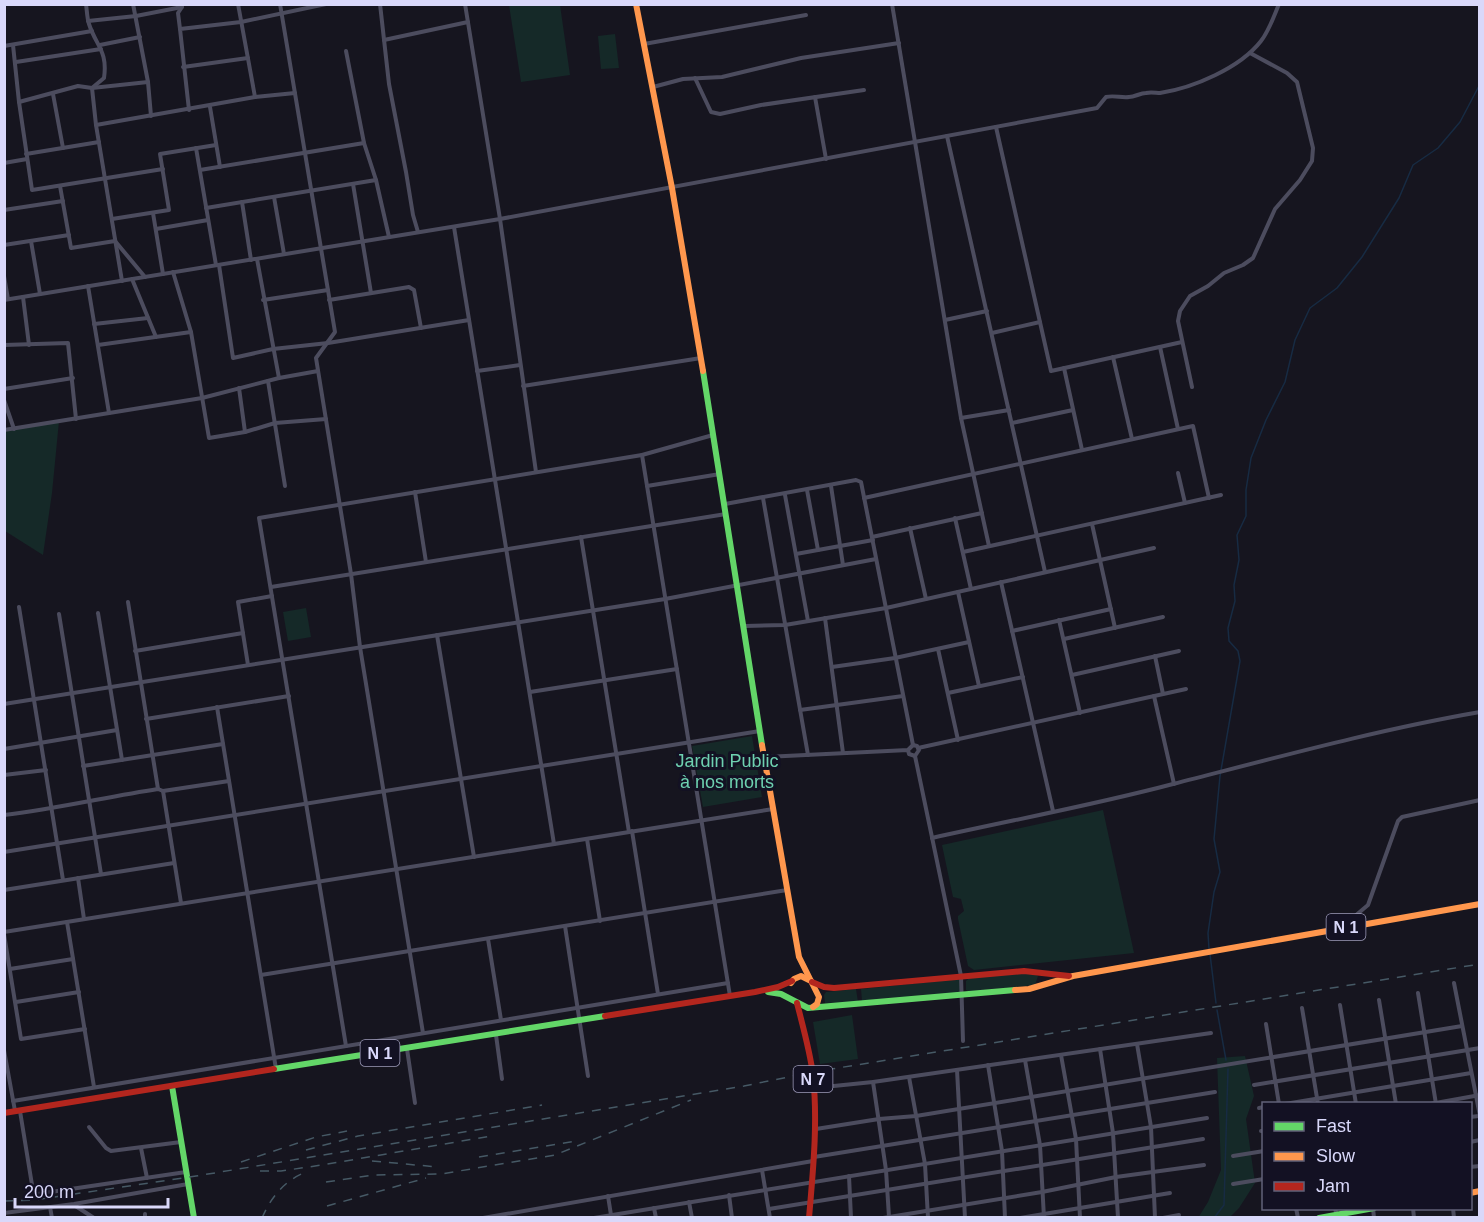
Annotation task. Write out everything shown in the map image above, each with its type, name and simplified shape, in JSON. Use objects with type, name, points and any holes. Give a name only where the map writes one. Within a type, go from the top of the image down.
[{"type":"main road","points":[[636,4],[672,188],[799,957],[819,997],[817,1004],[812,1008],[805,1008],[790,992],[798,972],[799,957]]},
{"type":"main road","name":"N 1","points":[[812,1008],[1034,989],[1073,976],[1479,903]]},
{"type":"main road","name":"N 1","points":[[811,982],[834,988],[1032,970],[1073,976]]},
{"type":"main road","points":[[793,980],[801,976],[811,982]]},
{"type":"main road","name":"N 1","points":[[4,1113],[755,992],[778,987],[793,980]]},
{"type":"main road","name":"N 1","points":[[755,992],[779,992],[796,1001]]},
{"type":"main road","name":"N 7","points":[[796,1001],[805,1030],[814,1088],[816,1129],[809,1218]]},
{"type":"main road","name":"N 7","points":[[805,1030],[812,1008]]},
{"type":"main road","points":[[172,1086],[194,1218]]},
{"type":"main road","points":[[1319,1218],[1366,1210]]},
{"type":"street","points":[[86,4],[88,21],[101,47],[106,64],[104,78],[92,88]]},
{"type":"street","points":[[132,4],[141,37],[151,116]]},
{"type":"street","points":[[238,4],[255,98]]},
{"type":"street","points":[[280,4],[335,332],[316,358],[423,1033]]},
{"type":"street","points":[[180,29],[241,22],[326,4]]},
{"type":"street","points":[[380,4],[398,133],[418,232]]},
{"type":"street","points":[[465,4],[500,219],[536,473]]},
{"type":"street","points":[[892,4],[961,418],[990,546]]},
{"type":"street","points":[[4,276],[6,299],[22,297],[500,219],[1097,108],[1106,97],[1119,98],[1145,93],[1160,93],[1203,80],[1226,69],[1250,53],[1262,40],[1280,4]]},
{"type":"street","points":[[88,21],[136,16],[182,5]]},
{"type":"street","points":[[182,5],[178,13],[189,110]]},
{"type":"street","points":[[644,44],[806,15]]},
{"type":"street","points":[[384,40],[468,22]]},
{"type":"street","points":[[4,46],[92,31]]},
{"type":"street","points":[[16,62],[101,47],[141,37]]},
{"type":"street","points":[[652,87],[683,79],[722,77],[801,58],[899,43]]},
{"type":"street","points":[[13,45],[18,102],[32,190],[163,169]]},
{"type":"street","points":[[346,51],[364,143],[376,180],[389,237]]},
{"type":"street","points":[[1192,387],[1178,321],[1180,311],[1186,301],[1224,273],[1243,266],[1253,258],[1275,209],[1300,180],[1312,161],[1313,148],[1297,82],[1287,73],[1250,53]]},
{"type":"street","points":[[183,67],[248,58]]},
{"type":"street","points":[[695,78],[714,114],[864,90]]},
{"type":"street","points":[[18,102],[78,86],[92,88],[148,82]]},
{"type":"street","points":[[92,88],[122,281]]},
{"type":"street","points":[[96,125],[295,93]]},
{"type":"street","points":[[53,94],[63,148]]},
{"type":"street","points":[[815,97],[826,159]]},
{"type":"street","points":[[210,106],[220,167]]},
{"type":"street","points":[[996,127],[1051,371],[1182,342]]},
{"type":"street","points":[[947,136],[1045,572]]},
{"type":"street","points":[[4,163],[63,148],[99,142]]},
{"type":"street","points":[[200,171],[364,143]]},
{"type":"street","points":[[112,219],[170,210],[160,154],[216,145]]},
{"type":"street","points":[[196,148],[233,358],[273,349],[328,343],[469,320]]},
{"type":"street","points":[[206,208],[376,180]]},
{"type":"street","points":[[353,184],[371,293]]},
{"type":"street","points":[[60,186],[71,248],[115,241]]},
{"type":"street","points":[[274,197],[284,254]]},
{"type":"street","points":[[4,210],[63,201]]},
{"type":"street","points":[[242,202],[279,378]]},
{"type":"street","points":[[153,213],[163,274]]},
{"type":"street","points":[[156,229],[208,220]]},
{"type":"street","points":[[453,226],[554,844]]},
{"type":"street","points":[[4,245],[69,235]]},
{"type":"street","points":[[31,241],[40,294]]},
{"type":"street","points":[[115,241],[145,277]]},
{"type":"street","points":[[173,272],[191,332],[209,438],[245,432],[275,423],[326,419]]},
{"type":"street","points":[[132,279],[156,337]]},
{"type":"street","points":[[88,286],[109,413]]},
{"type":"street","points":[[329,300],[412,288],[421,328]]},
{"type":"street","points":[[263,300],[328,290]]},
{"type":"street","points":[[22,297],[28,345]]},
{"type":"street","points":[[945,320],[987,311]]},
{"type":"street","points":[[94,324],[148,318]]},
{"type":"street","points":[[992,333],[1040,322]]},
{"type":"street","points":[[98,345],[191,332]]},
{"type":"street","points":[[4,345],[68,343],[76,418]]},
{"type":"street","points":[[1160,347],[1178,429]]},
{"type":"street","points":[[1113,357],[1132,439]]},
{"type":"street","points":[[523,387],[700,358]]},
{"type":"street","points":[[477,371],[520,365]]},
{"type":"street","points":[[1064,368],[1082,450]]},
{"type":"street","points":[[4,430],[202,398],[318,370]]},
{"type":"street","points":[[4,389],[73,378]]},
{"type":"street","points":[[268,381],[285,486]]},
{"type":"street","points":[[239,388],[245,432]]},
{"type":"street","points":[[4,400],[14,429]]},
{"type":"street","points":[[961,418],[1009,410]]},
{"type":"street","points":[[1012,423],[1073,410]]},
{"type":"street","points":[[864,498],[1193,426],[1209,498]]},
{"type":"street","points":[[346,1046],[260,518],[642,455],[713,435]]},
{"type":"street","points":[[642,455],[730,996]]},
{"type":"street","points":[[1178,473],[1185,503]]},
{"type":"street","points":[[647,486],[720,474]]},
{"type":"street","points":[[725,504],[858,480],[861,482],[913,745],[918,748],[1186,689]]},
{"type":"street","points":[[831,486],[843,565]]},
{"type":"street","points":[[807,490],[818,550]]},
{"type":"street","points":[[415,492],[426,562]]},
{"type":"street","points":[[785,495],[808,621]]},
{"type":"street","points":[[963,552],[1221,495]]},
{"type":"street","points":[[763,498],[808,755]]},
{"type":"street","points":[[796,554],[982,513]]},
{"type":"street","points":[[271,587],[727,514]]},
{"type":"street","points":[[955,518],[971,589]]},
{"type":"street","points":[[1092,524],[1115,628]]},
{"type":"street","points":[[910,528],[926,599]]},
{"type":"street","points":[[580,537],[658,994]]},
{"type":"street","points":[[745,626],[785,625],[886,608],[1154,548]]},
{"type":"street","points":[[4,704],[665,599],[876,560]]},
{"type":"street","points":[[1001,582],[1053,811]]},
{"type":"street","points":[[958,592],[979,686]]},
{"type":"street","points":[[248,665],[238,602],[272,596]]},
{"type":"street","points":[[128,602],[158,789]]},
{"type":"street","points":[[19,607],[63,880]]},
{"type":"street","points":[[1012,631],[1111,609]]},
{"type":"street","points":[[98,613],[122,760]]},
{"type":"street","points":[[59,614],[101,874]]},
{"type":"street","points":[[1064,639],[1163,617]]},
{"type":"street","points":[[825,618],[843,753]]},
{"type":"street","points":[[1059,620],[1080,713]]},
{"type":"street","points":[[135,651],[243,633]]},
{"type":"street","points":[[437,635],[474,857]]},
{"type":"street","points":[[832,667],[896,658],[969,642]]},
{"type":"street","points":[[938,649],[958,740]]},
{"type":"street","points":[[1072,675],[1179,651]]},
{"type":"street","points":[[1155,656],[1163,694]]},
{"type":"street","points":[[530,692],[676,669]]},
{"type":"street","points":[[948,693],[1023,677]]},
{"type":"street","points":[[146,719],[289,696]]},
{"type":"street","points":[[800,710],[903,696]]},
{"type":"street","points":[[1154,696],[1174,784]]},
{"type":"street","points":[[218,707],[276,1070]]},
{"type":"street","points":[[932,838],[1174,784],[1421,722],[1479,712]]},
{"type":"street","points":[[4,749],[117,730]]},
{"type":"street","points":[[4,852],[760,731]]},
{"type":"street","points":[[83,766],[224,744]]},
{"type":"street","points":[[765,757],[908,750],[913,745]]},
{"type":"street","points":[[915,756],[919,753],[918,748]]},
{"type":"street","points":[[908,750],[909,754],[915,756]]},
{"type":"street","points":[[915,756],[962,976],[963,1041]]},
{"type":"street","points":[[4,775],[46,770]]},
{"type":"street","points":[[4,815],[52,809],[89,800],[158,789],[163,791],[229,781]]},
{"type":"street","points":[[163,791],[181,903]]},
{"type":"street","points":[[1341,928],[1368,905],[1398,820],[1402,817],[1479,800]]},
{"type":"street","points":[[85,1029],[21,1039],[4,933],[773,809]]},
{"type":"street","points":[[587,838],[600,921]]},
{"type":"street","points":[[4,890],[174,863]]},
{"type":"street","points":[[78,878],[84,919]]},
{"type":"street","points":[[261,975],[788,890]]},
{"type":"street","points":[[67,922],[94,1087]]},
{"type":"street","points":[[565,926],[588,1076]]},
{"type":"street","points":[[488,939],[501,1020]]},
{"type":"street","points":[[10,969],[73,959]]},
{"type":"street","points":[[13,1101],[728,983]]},
{"type":"street","points":[[1454,983],[1471,1073],[1478,1095],[1479,1116]]},
{"type":"street","points":[[16,1002],[79,992]]},
{"type":"street","points":[[1418,993],[1434,1102]]},
{"type":"street","points":[[1379,1000],[1396,1102]]},
{"type":"street","points":[[1340,1005],[1356,1102]]},
{"type":"street","points":[[1302,1008],[1318,1101],[1354,1092],[1471,1073]]},
{"type":"street","points":[[1266,1024],[1279,1102]]},
{"type":"street","points":[[816,1129],[916,1116],[1462,1026]]},
{"type":"street","points":[[814,1088],[873,1082],[1211,1033]]},
{"type":"street","points":[[495,1034],[502,1079]]},
{"type":"street","points":[[1137,1044],[1151,1127],[1155,1218]]},
{"type":"street","points":[[407,1048],[415,1103]]},
{"type":"street","points":[[1254,1085],[1479,1048]]},
{"type":"street","points":[[1100,1049],[1113,1133],[1118,1218]]},
{"type":"street","points":[[4,1050],[33,1191],[37,1194],[186,1172]]},
{"type":"street","points":[[1061,1055],[1076,1139],[1080,1218]]},
{"type":"street","points":[[1025,1060],[1040,1145],[1044,1216]]},
{"type":"street","points":[[988,1065],[1002,1151],[1005,1218]]},
{"type":"street","points":[[957,1070],[965,1218]]},
{"type":"street","points":[[909,1077],[925,1164],[928,1218]]},
{"type":"street","points":[[873,1082],[886,1170],[887,1217],[1042,1192],[1116,1177],[1204,1165]]},
{"type":"street","points":[[483,1218],[762,1170],[883,1146],[1215,1092]]},
{"type":"street","points":[[1440,1102],[1478,1095]]},
{"type":"street","points":[[594,1218],[1207,1118]]},
{"type":"street","points":[[89,1126],[109,1150],[141,1148],[182,1141]]},
{"type":"street","points":[[769,1209],[1203,1139]]},
{"type":"street","points":[[141,1148],[147,1178]]},
{"type":"street","points":[[1233,1156],[1262,1151]]},
{"type":"street","points":[[762,1170],[770,1218]]},
{"type":"street","points":[[849,1176],[851,1218]]},
{"type":"street","points":[[1233,1184],[1262,1179]]},
{"type":"street","points":[[4,1213],[74,1204],[188,1184]]},
{"type":"street","points":[[1020,1218],[1044,1216],[1170,1193]]},
{"type":"street","points":[[729,1195],[732,1218]]},
{"type":"street","points":[[608,1196],[610,1216]]},
{"type":"street","points":[[689,1202],[692,1218]]},
{"type":"street","points":[[74,1204],[94,1218]]},
{"type":"street","points":[[50,1207],[52,1218]]},
{"type":"street","points":[[654,1208],[656,1218]]},
{"type":"street","points":[[1163,1218],[1179,1215]]},
{"type":"green space","points":[[509,5],[560,5],[570,75],[521,82]]},
{"type":"green space","points":[[615,34],[619,68],[601,69],[598,36]]},
{"type":"green space","points":[[59,421],[43,555],[5,531],[4,430]]},
{"type":"green space","points":[[306,608],[311,637],[288,641],[283,612]]},
{"type":"green space","name":"Jardin Public à nos morts","points":[[752,736],[762,797],[703,807],[692,746]]},
{"type":"green space","points":[[1103,810],[1134,953],[974,970],[968,966],[958,919],[964,911],[961,899],[953,897],[942,845]]},
{"type":"green space","points":[[1029,972],[1038,976],[1035,985],[969,992],[966,990],[966,981],[969,978]]},
{"type":"green space","points":[[960,979],[960,993],[862,1001],[861,989]]},
{"type":"green space","points":[[856,989],[858,1002],[825,1003],[826,992]]},
{"type":"green space","points":[[852,1015],[858,1059],[820,1064],[813,1022]]},
{"type":"green space","points":[[1245,1056],[1254,1096],[1246,1119],[1255,1183],[1239,1208],[1230,1217],[1198,1218],[1208,1202],[1221,1170],[1217,1058]]},
{"type":"waterway","points":[[1209,949],[1208,933],[1214,892],[1220,872],[1214,839],[1220,776],[1240,661],[1238,651],[1229,641],[1228,628],[1235,601],[1234,585],[1239,560],[1237,535],[1246,516],[1246,490],[1251,458],[1266,420],[1285,382],[1295,340],[1310,308],[1337,288],[1362,257],[1399,198],[1413,165],[1438,148],[1460,122],[1480,84]]},
{"type":"waterway","points":[[1210,954],[1216,1003]]},
{"type":"waterway","points":[[1217,1010],[1226,1060]]},
{"type":"waterway","points":[[1214,1218],[1224,1205],[1228,1069]]},
{"type":"railway","points":[[4,1201],[34,1200],[196,1176],[744,1086],[813,1072],[1480,964]]},
{"type":"railway","points":[[326,1182],[373,1175],[441,1174],[555,1155],[691,1100]]},
{"type":"railway","points":[[306,1150],[358,1136],[542,1105]]},
{"type":"railway","points":[[241,1162],[316,1137],[347,1131]]},
{"type":"railway","points":[[260,1171],[281,1171],[322,1165],[491,1136]]},
{"type":"railway","points":[[479,1157],[577,1141]]},
{"type":"railway","points":[[372,1161],[438,1167]]},
{"type":"railway","points":[[262,1218],[280,1190],[298,1175],[306,1172]]},
{"type":"railway","points":[[327,1206],[426,1178]]},
{"type":"traffic: fast","points":[[703,371],[762,745]]},
{"type":"traffic: fast","points":[[768,992],[781,994],[808,1008],[1015,990]]},
{"type":"traffic: fast","points":[[274,1069],[605,1016]]},
{"type":"traffic: fast","points":[[172,1086],[194,1218]]},
{"type":"traffic: fast","points":[[1319,1218],[1363,1210]]},
{"type":"traffic: slow","points":[[636,4],[672,188],[703,371]]},
{"type":"traffic: slow","points":[[762,745],[799,957],[811,981]]},
{"type":"traffic: slow","points":[[1015,990],[1029,989],[1073,976],[1480,904]]},
{"type":"traffic: slow","points":[[791,983],[801,976],[811,981],[819,997],[817,1004],[813,1007]]},
{"type":"traffic: slow","points":[[1472,1193],[1480,1191]]},
{"type":"traffic: jam","points":[[812,982],[834,988],[1024,971],[1069,976]]},
{"type":"traffic: jam","points":[[605,1016],[755,992],[792,981]]},
{"type":"traffic: jam","points":[[797,1003],[813,1075],[814,1147],[809,1218]]},
{"type":"traffic: jam","points":[[4,1113],[274,1069]]}]
